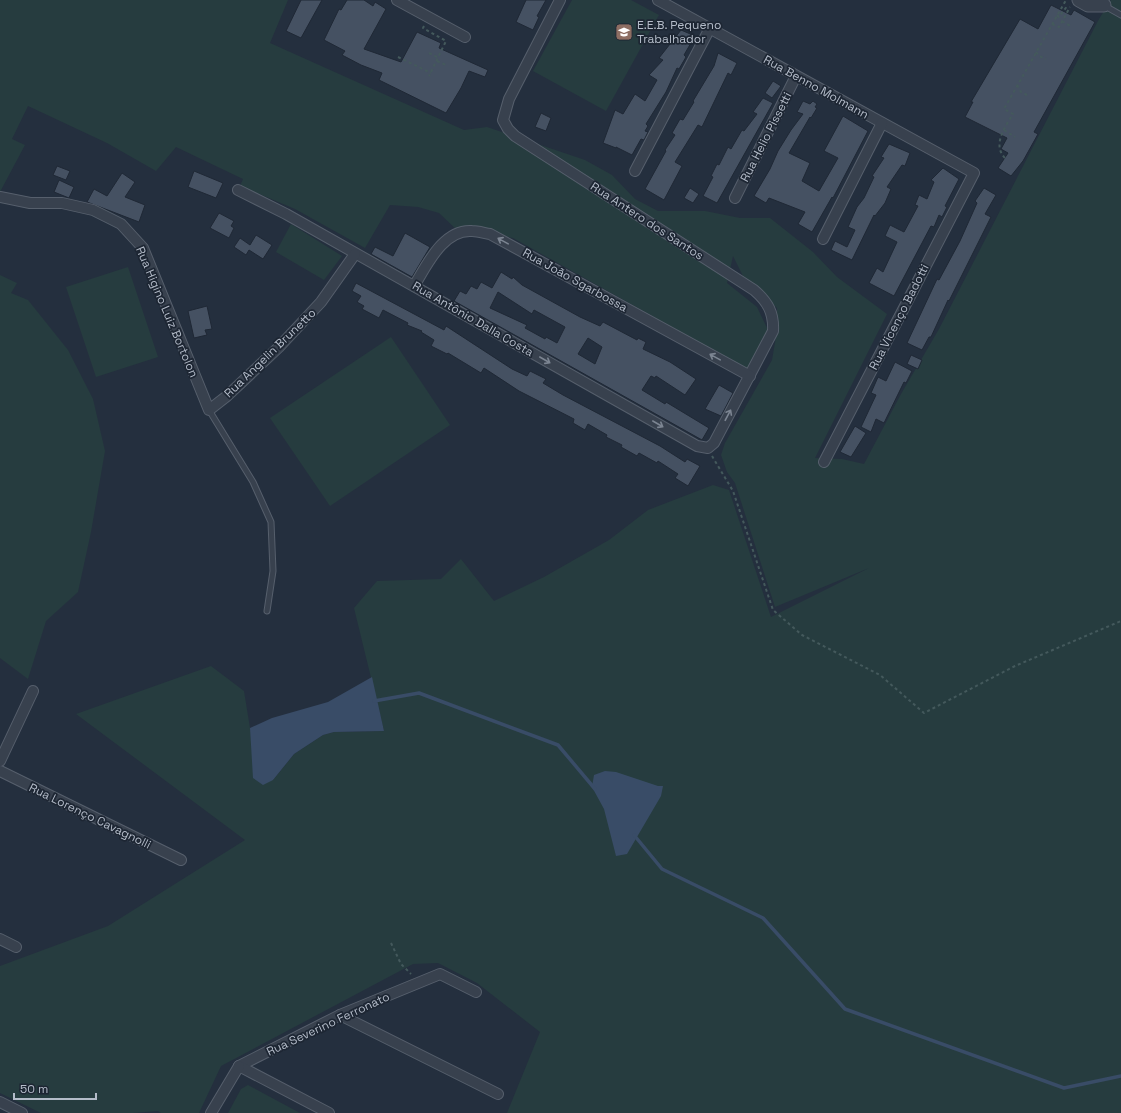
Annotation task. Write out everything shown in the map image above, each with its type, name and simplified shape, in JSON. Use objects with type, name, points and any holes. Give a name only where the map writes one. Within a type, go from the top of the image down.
[{"type":"street","points":[[397,0],[465,37]]},
{"type":"street","name":"Rua Antero dos Santos","points":[[560,0],[509,99],[503,120],[508,129],[515,136],[754,290],[764,299],[774,319],[773,331],[750,376],[714,443],[708,448]]},
{"type":"street","name":"Rua Benno Molmann","points":[[658,0],[974,173]]},
{"type":"street","points":[[1079,0],[1088,5],[1102,3]]},
{"type":"street","points":[[635,171],[710,28]]},
{"type":"street","name":"Rua Helio Pissetti","points":[[735,198],[796,76]]},
{"type":"street","points":[[823,239],[882,123]]},
{"type":"street","name":"Rua Vicenço Badotti","points":[[824,462],[974,173]]},
{"type":"street","name":"Rua Antônio Dalla Costa","points":[[238,190],[286,214],[697,446],[708,448]]},
{"type":"street","name":"Rua Higino Luiz Bortolon","points":[[0,198],[30,203],[62,203],[93,210],[121,224],[143,248],[209,410]]},
{"type":"street","name":"Rua João Sgarbossa","points":[[414,286],[444,241],[458,233],[471,231],[490,234],[750,376]]},
{"type":"street","name":"Rua Angelin Brunetto","points":[[209,410],[227,396],[279,347],[321,302],[355,254]]},
{"type":"street","points":[[0,761],[33,691]]},
{"type":"street","name":"Rua Lorenço Cavagnolli","points":[[0,771],[181,860]]},
{"type":"street","points":[[0,939],[16,947]]},
{"type":"street","name":"Rua Severino Ferronato","points":[[239,1066],[340,1015],[440,974],[476,992]]},
{"type":"street","points":[[340,1015],[498,1094]]},
{"type":"street","points":[[212,1113],[239,1066],[329,1113]]},
{"type":"street","points":[[0,1102],[22,1113]]},
{"type":"lane","points":[[1102,3],[1121,14]]},
{"type":"lane","points":[[209,410],[253,482],[271,522],[274,570],[267,612]]},
{"type":"path","points":[[1005,158],[1000,152],[999,146],[1004,130],[1013,114],[1004,109],[1066,0]]},
{"type":"path","points":[[1052,24],[1059,27],[1070,6],[1067,4],[1059,18],[1057,15]]},
{"type":"path","points":[[429,18],[423,28],[446,41],[429,76]]},
{"type":"path","points":[[1062,21],[1072,27]]},
{"type":"path","points":[[1036,52],[1039,56],[1046,59]]},
{"type":"path","points":[[429,53],[439,58]]},
{"type":"path","points":[[398,57],[431,73]]},
{"type":"path","points":[[437,61],[446,65]]},
{"type":"path","points":[[1017,85],[1021,92],[1027,95]]},
{"type":"path","points":[[1004,130],[1015,138]]},
{"type":"path","points":[[708,448],[717,466],[733,491],[773,610],[802,635],[880,675],[924,713],[1015,666],[1121,622]]},
{"type":"path","points":[[391,943],[401,964],[419,982]]},
{"type":"green space","points":[[0,0],[288,0],[270,43],[464,130],[487,127],[585,160],[612,175],[635,199],[658,211],[705,211],[740,218],[770,218],[813,252],[837,277],[887,314],[815,458],[842,459],[864,464],[901,394],[939,329],[1099,19],[1111,0],[1121,0],[1121,1113],[507,1113],[540,1032],[477,983],[438,963],[413,964],[221,1066],[199,1113],[161,1113],[158,1111],[133,1113],[41,1113],[0,1093],[0,966],[108,926],[245,840],[76,714],[211,666],[244,691],[250,728],[273,780],[294,754],[323,735],[334,732],[384,731],[354,608],[377,581],[441,579],[461,559],[494,601],[544,577],[609,540],[648,510],[713,485],[729,490],[771,617],[869,568],[775,607],[735,483],[727,472],[721,455],[725,443],[772,360],[777,331],[777,308],[744,278],[733,256],[727,283],[757,307],[768,330],[754,373],[513,238],[475,230],[458,231],[439,213],[418,207],[390,205],[365,248],[295,209],[240,186],[243,179],[176,147],[156,171],[107,143],[28,106],[12,139],[25,145],[0,192]]},
{"type":"green space","points":[[572,0],[631,0],[659,15],[606,111],[533,71]]},
{"type":"green space","points":[[291,224],[342,256],[324,280],[276,252]]},
{"type":"green space","points":[[128,267],[158,357],[96,377],[66,287]]},
{"type":"green space","points":[[0,275],[17,283],[11,293],[28,300],[68,350],[93,399],[105,451],[91,532],[78,592],[46,621],[28,679],[0,658]]},
{"type":"green space","points":[[391,337],[450,425],[330,506],[270,418]]},
{"type":"green space","points":[[248,1085],[300,1113],[228,1113],[241,1089]]},
{"type":"water","points":[[372,677],[384,731],[334,732],[323,735],[294,754],[273,780],[263,785],[253,778],[250,728],[272,718],[328,702]]},
{"type":"water","points":[[605,771],[616,772],[658,786],[663,786],[661,796],[627,854],[616,856],[604,809],[592,787],[594,775]]},
{"type":"building","points":[[301,0],[322,0],[301,38],[286,31]]},
{"type":"building","points":[[347,0],[364,0],[373,6],[375,2],[386,9],[364,49],[401,62],[417,32],[441,43],[439,48],[488,70],[485,77],[469,71],[446,113],[379,80],[382,73],[361,65],[342,55],[345,51],[324,40],[339,9],[341,10]]},
{"type":"building","points":[[526,0],[546,0],[537,16],[539,17],[533,30],[516,22]]},
{"type":"building","points":[[1051,5],[1071,15],[1074,10],[1095,22],[1034,132],[1038,134],[1023,161],[1011,176],[998,168],[1008,153],[1001,149],[1007,138],[965,117],[973,102],[971,102],[1020,19],[1038,29]]},
{"type":"building","points":[[681,30],[695,36],[684,55],[686,57],[679,69],[677,68],[666,92],[646,124],[648,126],[645,131],[648,132],[644,140],[641,139],[632,155],[616,147],[603,143],[615,110],[623,114],[635,94],[645,101],[657,80],[649,75],[663,60],[659,58]]},
{"type":"building","points":[[718,53],[737,63],[731,75],[728,73],[702,127],[698,125],[675,162],[682,166],[664,200],[645,189],[666,151],[665,150],[675,135],[672,133],[680,119],[683,120],[694,102],[693,101],[714,66]]},
{"type":"building","points":[[773,81],[781,86],[772,98],[765,93]]},
{"type":"building","points":[[763,98],[773,103],[717,203],[703,196],[713,177],[711,176],[717,164],[719,165],[728,147],[731,149],[742,130],[744,131],[757,114],[753,112]]},
{"type":"building","points":[[803,101],[810,104],[813,101],[817,104],[815,107],[817,108],[789,153],[810,163],[802,181],[819,191],[838,158],[824,151],[843,116],[868,131],[833,198],[832,197],[812,232],[798,224],[805,212],[769,198],[766,203],[754,196],[770,169],[778,151],[803,114],[797,112]]},
{"type":"building","points":[[541,113],[551,118],[546,131],[535,127]]},
{"type":"building","points":[[889,144],[910,153],[905,166],[902,165],[887,187],[891,189],[885,203],[875,216],[874,215],[852,260],[831,250],[835,241],[847,247],[855,230],[848,227],[857,207],[864,198],[874,177],[872,176],[884,158],[881,157]]},
{"type":"building","points":[[57,166],[70,171],[66,180],[53,175]]},
{"type":"building","points":[[943,168],[959,179],[945,206],[947,207],[942,217],[939,215],[934,227],[931,226],[894,296],[869,283],[877,268],[883,272],[897,242],[885,236],[890,225],[904,232],[918,206],[915,205],[919,195],[927,199],[934,182],[931,180]]},
{"type":"building","points":[[194,171],[223,183],[216,198],[188,187]]},
{"type":"building","points":[[122,173],[135,182],[125,197],[145,205],[139,222],[87,202],[94,189],[107,196]]},
{"type":"building","points":[[59,180],[74,187],[69,198],[54,192]]},
{"type":"building","points":[[690,188],[699,194],[693,203],[684,198]]},
{"type":"building","points":[[984,188],[996,195],[985,214],[991,217],[949,301],[948,300],[931,337],[929,337],[922,350],[907,343],[937,279],[939,280],[960,241],[977,203],[975,201]]},
{"type":"building","points":[[219,213],[234,221],[231,226],[234,228],[229,238],[210,228]]},
{"type":"building","points":[[405,233],[430,247],[412,277],[371,254],[375,247],[393,256]]},
{"type":"building","points":[[256,235],[272,245],[263,259],[249,250],[246,255],[234,247],[240,238],[250,245]]},
{"type":"building","points":[[501,272],[512,279],[513,277],[522,285],[580,317],[600,326],[603,322],[637,340],[638,338],[646,342],[643,349],[670,362],[696,379],[685,395],[656,376],[655,378],[651,376],[642,390],[665,404],[666,402],[709,428],[702,440],[454,301],[460,291],[466,294],[471,286],[477,289],[481,282],[492,288]],"holes":[[[498,292],[532,314],[534,310],[565,327],[557,343],[546,337],[545,339],[525,328],[527,325],[490,308]],[[588,338],[602,347],[595,364],[578,354]]]},
{"type":"building","points":[[356,283],[444,330],[446,326],[512,369],[527,376],[530,371],[546,379],[543,383],[563,395],[660,446],[685,462],[687,459],[700,466],[688,486],[675,478],[678,474],[658,461],[657,463],[639,453],[637,456],[621,447],[622,445],[606,437],[607,435],[588,424],[585,430],[573,423],[574,419],[519,391],[484,368],[481,373],[448,353],[447,354],[431,346],[434,340],[421,332],[422,331],[407,325],[408,323],[383,310],[379,318],[362,309],[364,306],[357,302],[361,296],[352,291]]},
{"type":"building","points":[[207,306],[212,329],[205,330],[207,335],[194,338],[188,311]]},
{"type":"building","points":[[911,355],[922,360],[918,369],[907,364]]},
{"type":"building","points":[[895,362],[912,371],[906,383],[904,382],[884,423],[876,419],[871,432],[861,427],[876,395],[871,393],[878,377],[886,381]]},
{"type":"building","points":[[719,385],[733,393],[721,416],[705,409]]},
{"type":"building","points":[[855,426],[866,433],[851,457],[840,452]]},
{"type":"waterway","points":[[374,701],[419,693],[558,745],[595,789]]},
{"type":"waterway","points":[[634,835],[662,869],[763,918],[845,1009],[1064,1088],[1121,1076]]},
{"type":"place","name":"E.E.B. Pequeno Trabalhador","points":[[624,32]]}]
